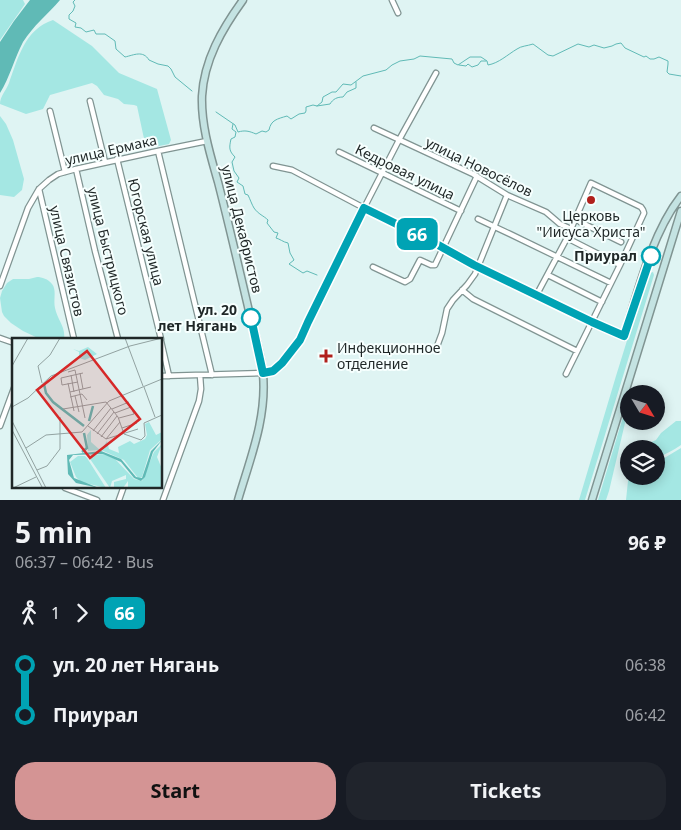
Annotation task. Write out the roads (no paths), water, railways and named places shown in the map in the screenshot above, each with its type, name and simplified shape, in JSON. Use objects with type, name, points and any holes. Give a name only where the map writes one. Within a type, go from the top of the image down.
[{"type":"main road","name":"улица Декабристов","points":[[238,500],[260,425],[263,400],[263,373],[207,141],[203,119],[202,96],[207,67],[217,41],[243,0]]},
{"type":"main road","points":[[263,373],[276,369],[300,340],[364,208],[536,296],[624,336],[653,250],[666,220],[681,196]]},
{"type":"main road","points":[[592,500],[681,211]]},
{"type":"main road","points":[[666,220],[673,218],[677,223]]},
{"type":"street","points":[[392,0],[398,13]]},
{"type":"street","points":[[273,166],[297,173],[364,208],[436,73]]},
{"type":"street","points":[[90,101],[105,162]]},
{"type":"street","points":[[50,111],[65,172]]},
{"type":"street","name":"улица Новосёлов","points":[[374,128],[477,176],[507,195],[546,212],[560,224],[571,229]]},
{"type":"street","name":"улица Ермака","points":[[0,286],[28,208],[39,189],[53,177],[65,172],[117,159],[207,141]]},
{"type":"street","points":[[158,151],[212,375]]},
{"type":"street","name":"Кедровая улица","points":[[339,152],[460,211]]},
{"type":"street","name":"Югорская улица","points":[[117,159],[161,338]]},
{"type":"street","name":"улица Быстрицкого","points":[[76,169],[118,338]]},
{"type":"street","points":[[373,267],[407,282],[410,280],[420,260],[435,265],[477,176]]},
{"type":"street","points":[[536,296],[567,238],[578,209],[591,183],[642,208],[644,213],[566,374]]},
{"type":"street","name":"улица Связистов","points":[[39,189],[74,338]]},
{"type":"street","points":[[436,348],[442,333],[447,309],[471,281],[507,195]]},
{"type":"street","points":[[478,219],[611,283]]},
{"type":"street","points":[[580,222],[621,242]]},
{"type":"street","points":[[567,238],[620,265]]},
{"type":"street","points":[[548,275],[602,302]]},
{"type":"street","points":[[462,290],[474,299],[577,351]]},
{"type":"street","points":[[0,338],[12,342]]},
{"type":"street","name":"Югорская улица","points":[[162,344],[169,376]]},
{"type":"street","points":[[162,376],[263,373]]},
{"type":"street","points":[[163,500],[199,401],[201,389],[200,375]]},
{"type":"street","points":[[0,426],[12,393]]},
{"type":"street","points":[[68,488],[97,500]]},
{"type":"street","points":[[77,493],[79,488]]},
{"type":"street","points":[[119,500],[123,488]]},
{"type":"waterway","points":[[75,0],[73,2],[75,6],[69,15],[69,19],[76,23],[75,27],[81,28],[86,32],[94,30],[96,34],[105,34],[115,41],[116,49],[125,57],[141,54],[149,60],[168,66],[175,77],[192,91]]},
{"type":"waterway","points":[[216,112],[235,125],[238,132],[247,131],[256,134],[262,131],[266,132],[275,120],[287,116],[291,119],[305,113],[306,107],[317,106],[322,102],[323,97],[336,92],[343,84],[351,85],[363,76],[386,70],[400,61],[420,56],[452,59],[458,65],[470,57],[481,57],[487,61],[488,65],[499,61],[519,48],[533,44],[548,55],[553,56],[578,44],[604,48],[621,43],[625,48],[644,57],[646,56],[650,59],[659,57],[668,61],[667,72],[681,76]]},
{"type":"waterway","points":[[459,65],[466,66],[468,64],[472,67],[478,65],[481,61],[486,61]]},
{"type":"waterway","points":[[317,106],[330,104],[335,99],[343,97],[347,92],[356,88],[356,82]]},
{"type":"waterway","points":[[233,124],[232,129],[236,132],[235,137],[231,139],[230,147],[235,157],[232,162],[234,171],[239,178],[237,182],[243,186],[245,194],[248,195],[256,210],[268,220],[267,223],[274,232],[278,233],[276,238],[288,243],[294,260],[289,264],[303,273],[307,271],[317,275]]},
{"type":"place","name":"Церковь \"Иисуса Христа\"","points":[[591,200]]},
{"type":"place","name":"Приурал","points":[[651,256]]},
{"type":"place","name":"ул. 20 лет Нягань","points":[[251,318]]},
{"type":"place","name":"Инфекционное отделение","points":[[326,356]]}]
